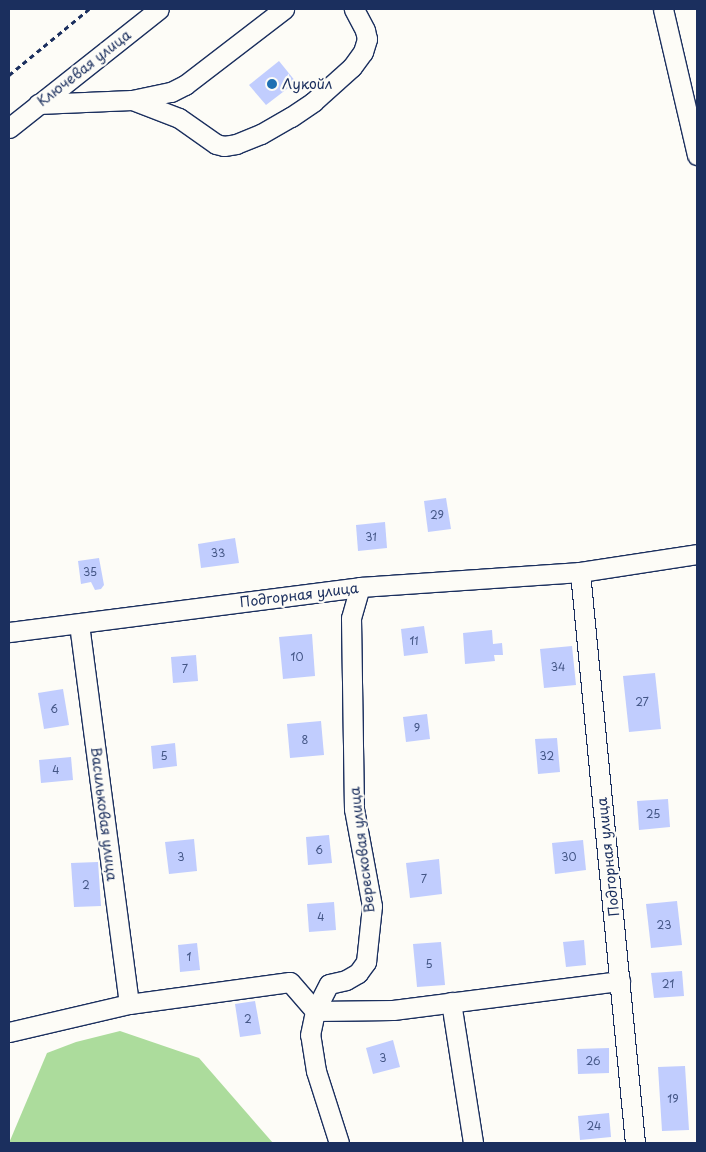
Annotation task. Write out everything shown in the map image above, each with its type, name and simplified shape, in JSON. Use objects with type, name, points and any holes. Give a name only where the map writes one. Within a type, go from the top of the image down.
[{"type":"street","name":"Ключевая улица","points":[[9,128],[159,9]]},
{"type":"street","points":[[38,104],[132,100],[171,92],[185,85],[284,9]]},
{"type":"street","points":[[132,100],[179,118],[216,144],[224,146],[236,144],[292,117],[352,67],[363,52],[367,39],[366,30],[354,9]]},
{"type":"street","points":[[663,9],[693,118],[697,155]]},
{"type":"street","name":"Подгорная улица","points":[[9,632],[360,587],[580,572],[697,554]]},
{"type":"street","name":"Подгорная улица","points":[[580,572],[635,1143]]},
{"type":"street","name":"Вересковая улица","points":[[339,1143],[316,1071],[310,1035],[315,1011],[329,984],[346,980],[358,974],[366,962],[372,906],[354,800],[351,618],[360,587]]},
{"type":"street","name":"Васильковая улица","points":[[80,624],[129,1004]]},
{"type":"street","points":[[9,1032],[129,1004],[290,982],[315,1011],[393,1010],[620,981]]},
{"type":"street","points":[[452,1002],[473,1143]]},
{"type":"path","points":[[9,75],[89,9]]},
{"type":"green space","points":[[120,1031],[199,1058],[273,1143],[9,1143],[47,1053],[76,1042]]},
{"type":"building","name":"Лукойл","points":[[279,61],[296,82],[266,105],[249,85]]},
{"type":"building","points":[[446,498],[451,529],[428,532],[424,501]]},
{"type":"building","points":[[385,522],[387,548],[358,551],[356,525]]},
{"type":"building","points":[[235,538],[239,563],[201,568],[198,544]]},
{"type":"building","points":[[99,558],[104,585],[101,589],[95,590],[91,582],[81,584],[78,561]]},
{"type":"building","points":[[424,626],[428,653],[404,656],[401,629]]},
{"type":"building","points":[[492,630],[493,644],[502,643],[503,655],[494,655],[495,661],[465,664],[463,633]]},
{"type":"building","points":[[312,634],[315,676],[283,679],[279,637]]},
{"type":"building","points":[[572,646],[576,685],[544,688],[540,649]]},
{"type":"building","points":[[196,655],[198,681],[173,683],[171,657]]},
{"type":"building","points":[[655,673],[661,729],[629,732],[623,676]]},
{"type":"building","points":[[63,689],[69,725],[44,729],[38,693]]},
{"type":"building","points":[[427,714],[430,739],[406,742],[403,717]]},
{"type":"building","points":[[321,721],[324,755],[290,758],[287,724]]},
{"type":"building","points":[[557,738],[560,772],[538,774],[535,739]]},
{"type":"building","points":[[175,743],[177,766],[153,769],[151,746]]},
{"type":"building","points":[[71,757],[73,780],[41,783],[39,760]]},
{"type":"building","points":[[668,799],[670,827],[639,830],[637,801]]},
{"type":"building","points":[[329,835],[332,863],[308,865],[306,837]]},
{"type":"building","points":[[194,839],[197,871],[169,874],[165,842]]},
{"type":"building","points":[[583,840],[586,870],[555,874],[552,843]]},
{"type":"building","points":[[439,859],[442,894],[410,898],[406,863]]},
{"type":"building","points":[[98,862],[101,906],[74,907],[71,863]]},
{"type":"building","points":[[677,901],[682,945],[651,948],[646,904]]},
{"type":"building","points":[[334,902],[336,930],[309,932],[307,904]]},
{"type":"building","points":[[584,940],[586,965],[566,967],[563,942]]},
{"type":"building","points":[[441,942],[445,985],[417,987],[413,944]]},
{"type":"building","points":[[197,943],[200,970],[180,972],[178,945]]},
{"type":"building","points":[[682,971],[684,996],[654,998],[651,973]]},
{"type":"building","points":[[255,1001],[261,1034],[240,1037],[235,1004]]},
{"type":"building","points":[[393,1040],[400,1067],[373,1074],[366,1048]]},
{"type":"building","points":[[609,1048],[609,1073],[578,1074],[577,1049]]},
{"type":"building","points":[[685,1066],[689,1130],[662,1131],[658,1067]]},
{"type":"building","points":[[609,1113],[611,1137],[580,1140],[578,1116]]},
{"type":"place","name":"Лукойл","points":[[272,84]]}]
